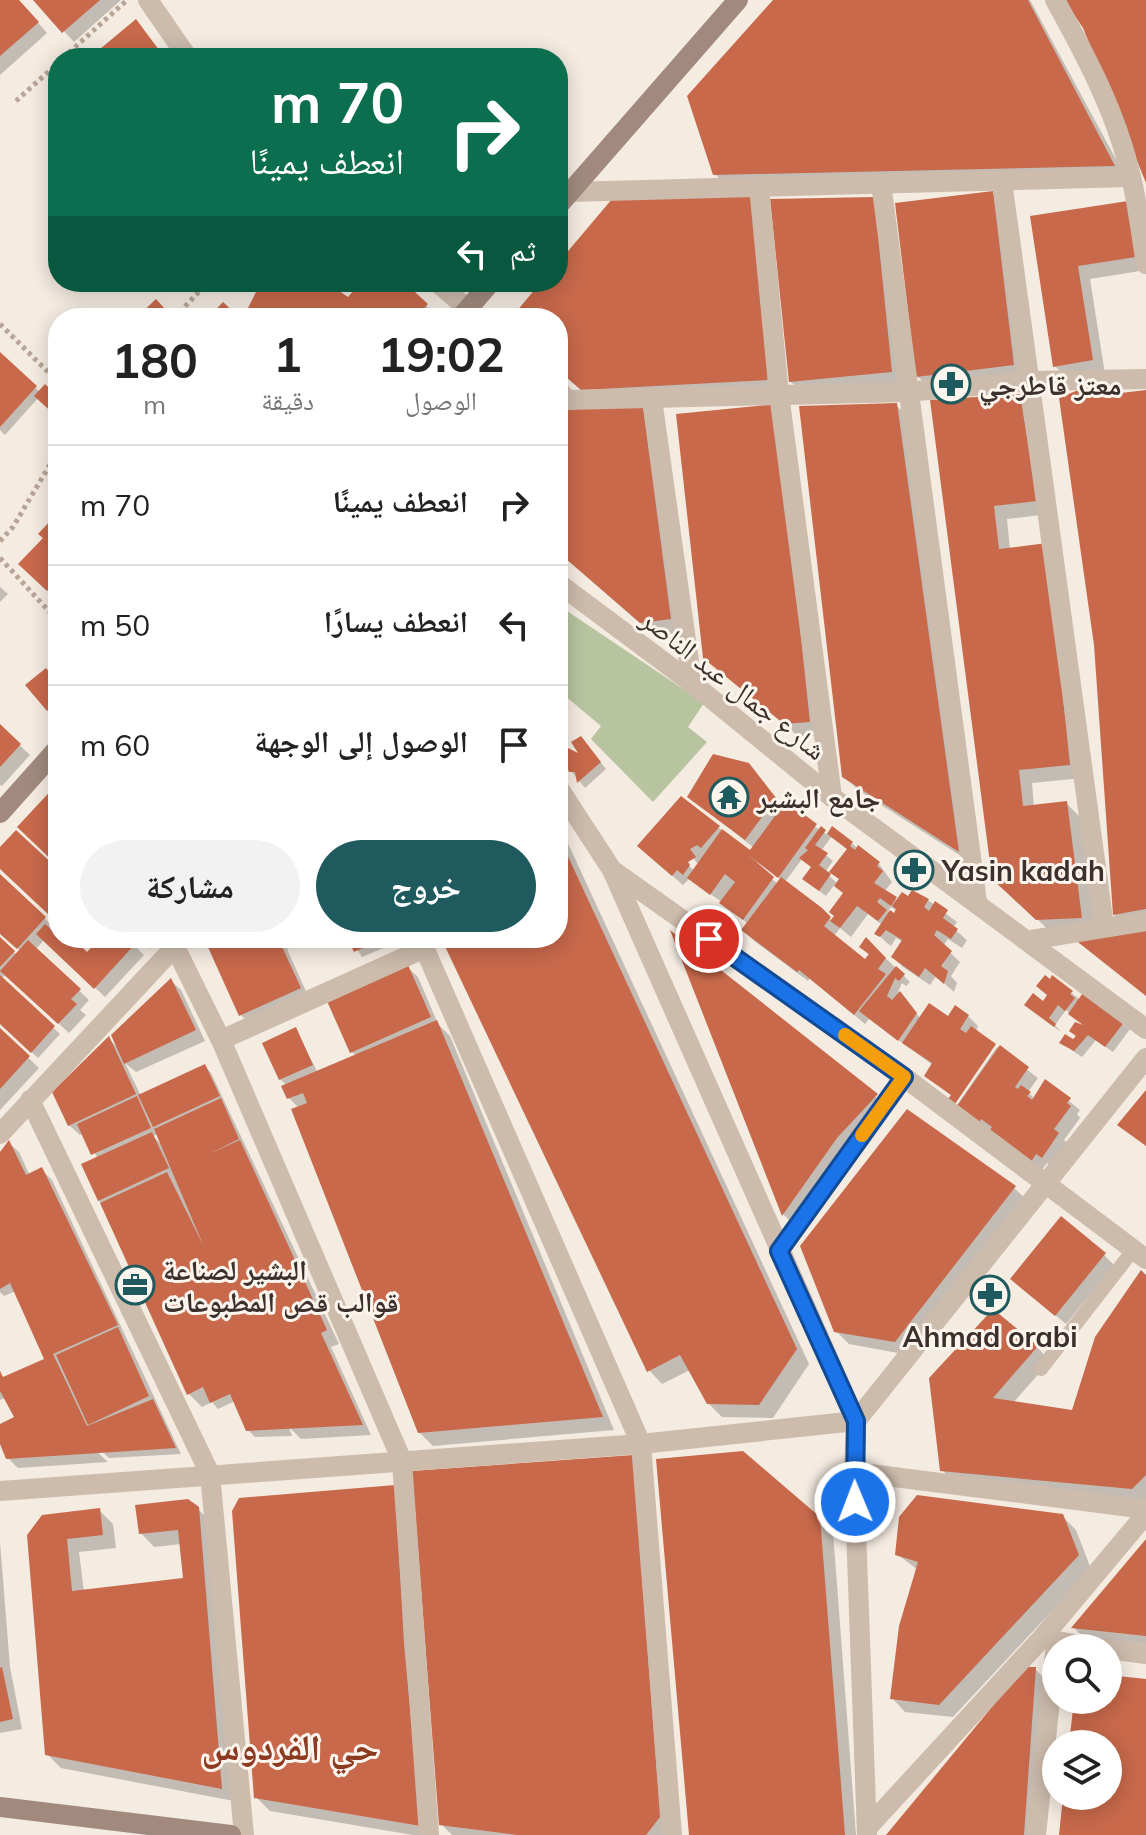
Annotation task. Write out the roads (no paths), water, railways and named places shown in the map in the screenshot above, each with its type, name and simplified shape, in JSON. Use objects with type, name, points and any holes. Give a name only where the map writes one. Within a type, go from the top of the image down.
[{"type":"main road","points":[[568,194],[738,0]]},
{"type":"main road","points":[[0,813],[48,759]]},
{"type":"main road","points":[[0,1807],[150,1830],[231,1835]]},
{"type":"street","points":[[148,0],[181,48]]},
{"type":"street","points":[[1055,0],[1089,61],[1131,177],[1146,264]]},
{"type":"street","points":[[568,199],[759,187],[1131,177]]},
{"type":"street","points":[[1002,181],[1104,926]]},
{"type":"street","points":[[881,183],[906,392],[977,902]]},
{"type":"street","points":[[759,187],[779,394],[832,797]]},
{"type":"street","points":[[447,292],[462,308]]},
{"type":"street","points":[[568,400],[906,392],[1031,381],[1146,379]]},
{"type":"street","points":[[652,399],[692,683]]},
{"type":"street","name":"شارع جمال عبد الناصر","points":[[568,590],[692,683],[832,797],[1030,940],[1146,1029]]},
{"type":"street","points":[[568,802],[612,870],[856,1421],[854,1472],[868,1830]]},
{"type":"street","points":[[612,870],[904,1077],[1140,1254]]},
{"type":"street","points":[[1030,940],[1146,921]]},
{"type":"street","points":[[0,1134],[174,948]]},
{"type":"street","points":[[181,948],[402,1461],[429,1835]]},
{"type":"street","points":[[221,1040],[412,948]]},
{"type":"street","points":[[424,948],[641,1444],[672,1835]]},
{"type":"street","points":[[1,1489],[641,1444],[856,1421],[1146,1058]]},
{"type":"street","points":[[779,1251],[904,1077]]},
{"type":"street","points":[[30,1100],[210,1474],[244,1835]]},
{"type":"street","points":[[854,1472],[1146,1512],[1054,1634]]},
{"type":"street","points":[[868,1830],[1042,1648]]},
{"type":"street","points":[[1122,1651],[1146,1654]]},
{"type":"street","points":[[1036,1835],[1044,1714]]},
{"type":"lane","points":[[1041,1369],[1140,1254]]},
{"type":"place","name":"معتز قاطرجي","points":[[951,384]]},
{"type":"place","name":"جامع البشير","points":[[729,797]]},
{"type":"place","name":"Yasin kadah","points":[[914,870]]},
{"type":"place","name":"البشير لصناعة قوالب قص المطبوعات","points":[[135,1285]]},
{"type":"place","name":"Ahmad orabi","points":[[990,1295]]},
{"type":"district","name":"حي الفردوس","points":[[290,1746]]}]
